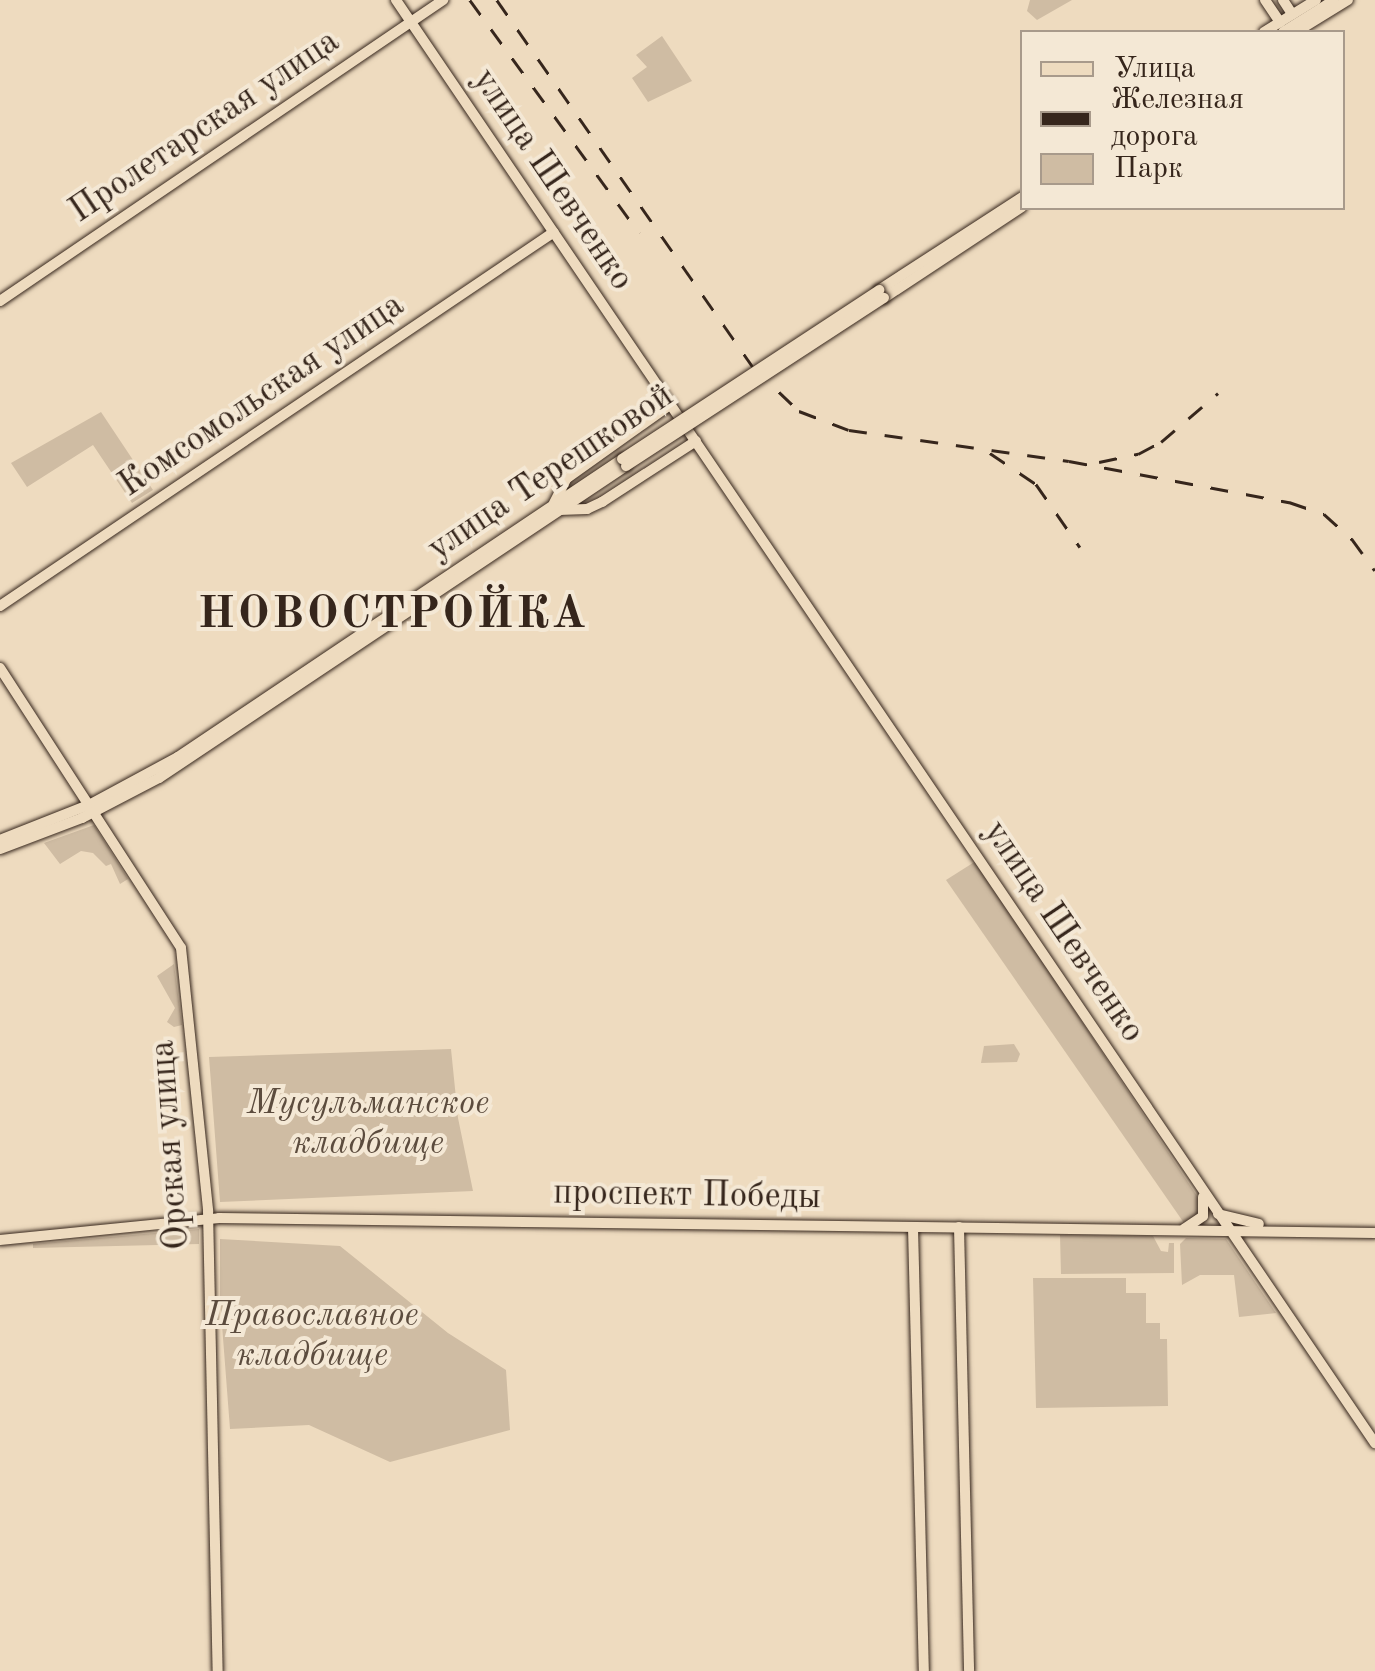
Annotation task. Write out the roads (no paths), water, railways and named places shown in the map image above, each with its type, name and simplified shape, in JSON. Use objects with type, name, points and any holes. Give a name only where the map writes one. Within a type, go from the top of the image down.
[{"type":"main road","name":"улица Шевченко","points":[[396,0],[1375,1443]]},
{"type":"main road","name":"Пролетарская улица","points":[[0,301],[442,0]]},
{"type":"main road","points":[[1266,0],[1281,27]]},
{"type":"main road","points":[[1283,0],[1292,14]]},
{"type":"main road","points":[[1281,27],[1292,14],[1348,0]]},
{"type":"main road","points":[[1281,27],[1327,3]]},
{"type":"main road","points":[[1298,30],[1327,3]]},
{"type":"main road","name":"улица Терешковой","points":[[0,848],[171,771],[556,506],[973,234],[1020,199]]},
{"type":"main road","name":"улица Терешковой","points":[[973,234],[1020,209]]},
{"type":"main road","name":"Комсомольская улица","points":[[0,606],[554,232]]},
{"type":"main road","points":[[668,406],[566,479],[556,506],[588,509],[694,443]]},
{"type":"main road","name":"Орская улица","points":[[0,668],[181,948],[208,1218],[218,1671]]},
{"type":"main road","name":"улица Терешковой","points":[[0,840],[94,808]]},
{"type":"main road","points":[[1183,1229],[1204,1212],[1202,1190]]},
{"type":"main road","points":[[1217,1213],[1231,1220],[1288,1231]]},
{"type":"main road","name":"проспект Победы","points":[[0,1240],[208,1218],[1375,1233]]},
{"type":"main road","points":[[913,1227],[924,1671]]},
{"type":"main road","points":[[959,1228],[968,1671]]},
{"type":"main road","points":[[1248,1258],[1246,1242],[1258,1230]]},
{"type":"railway","points":[[470,0],[639,233]]},
{"type":"railway","points":[[497,0],[753,367],[799,411],[849,430],[1069,461],[1289,502],[1324,514],[1352,539],[1375,571]]},
{"type":"railway","points":[[1099,462],[1138,454],[1161,442],[1218,393]]},
{"type":"railway","points":[[990,453],[1036,484],[1080,547]]},
{"type":"district","name":"НОВОСТРОЙКА","points":[[393,616]]},
{"type":"park label","name":"Мусульманское кладбище","points":[[368,1124]]},
{"type":"park label","name":"Православное кладбище","points":[[312,1336]]}]
